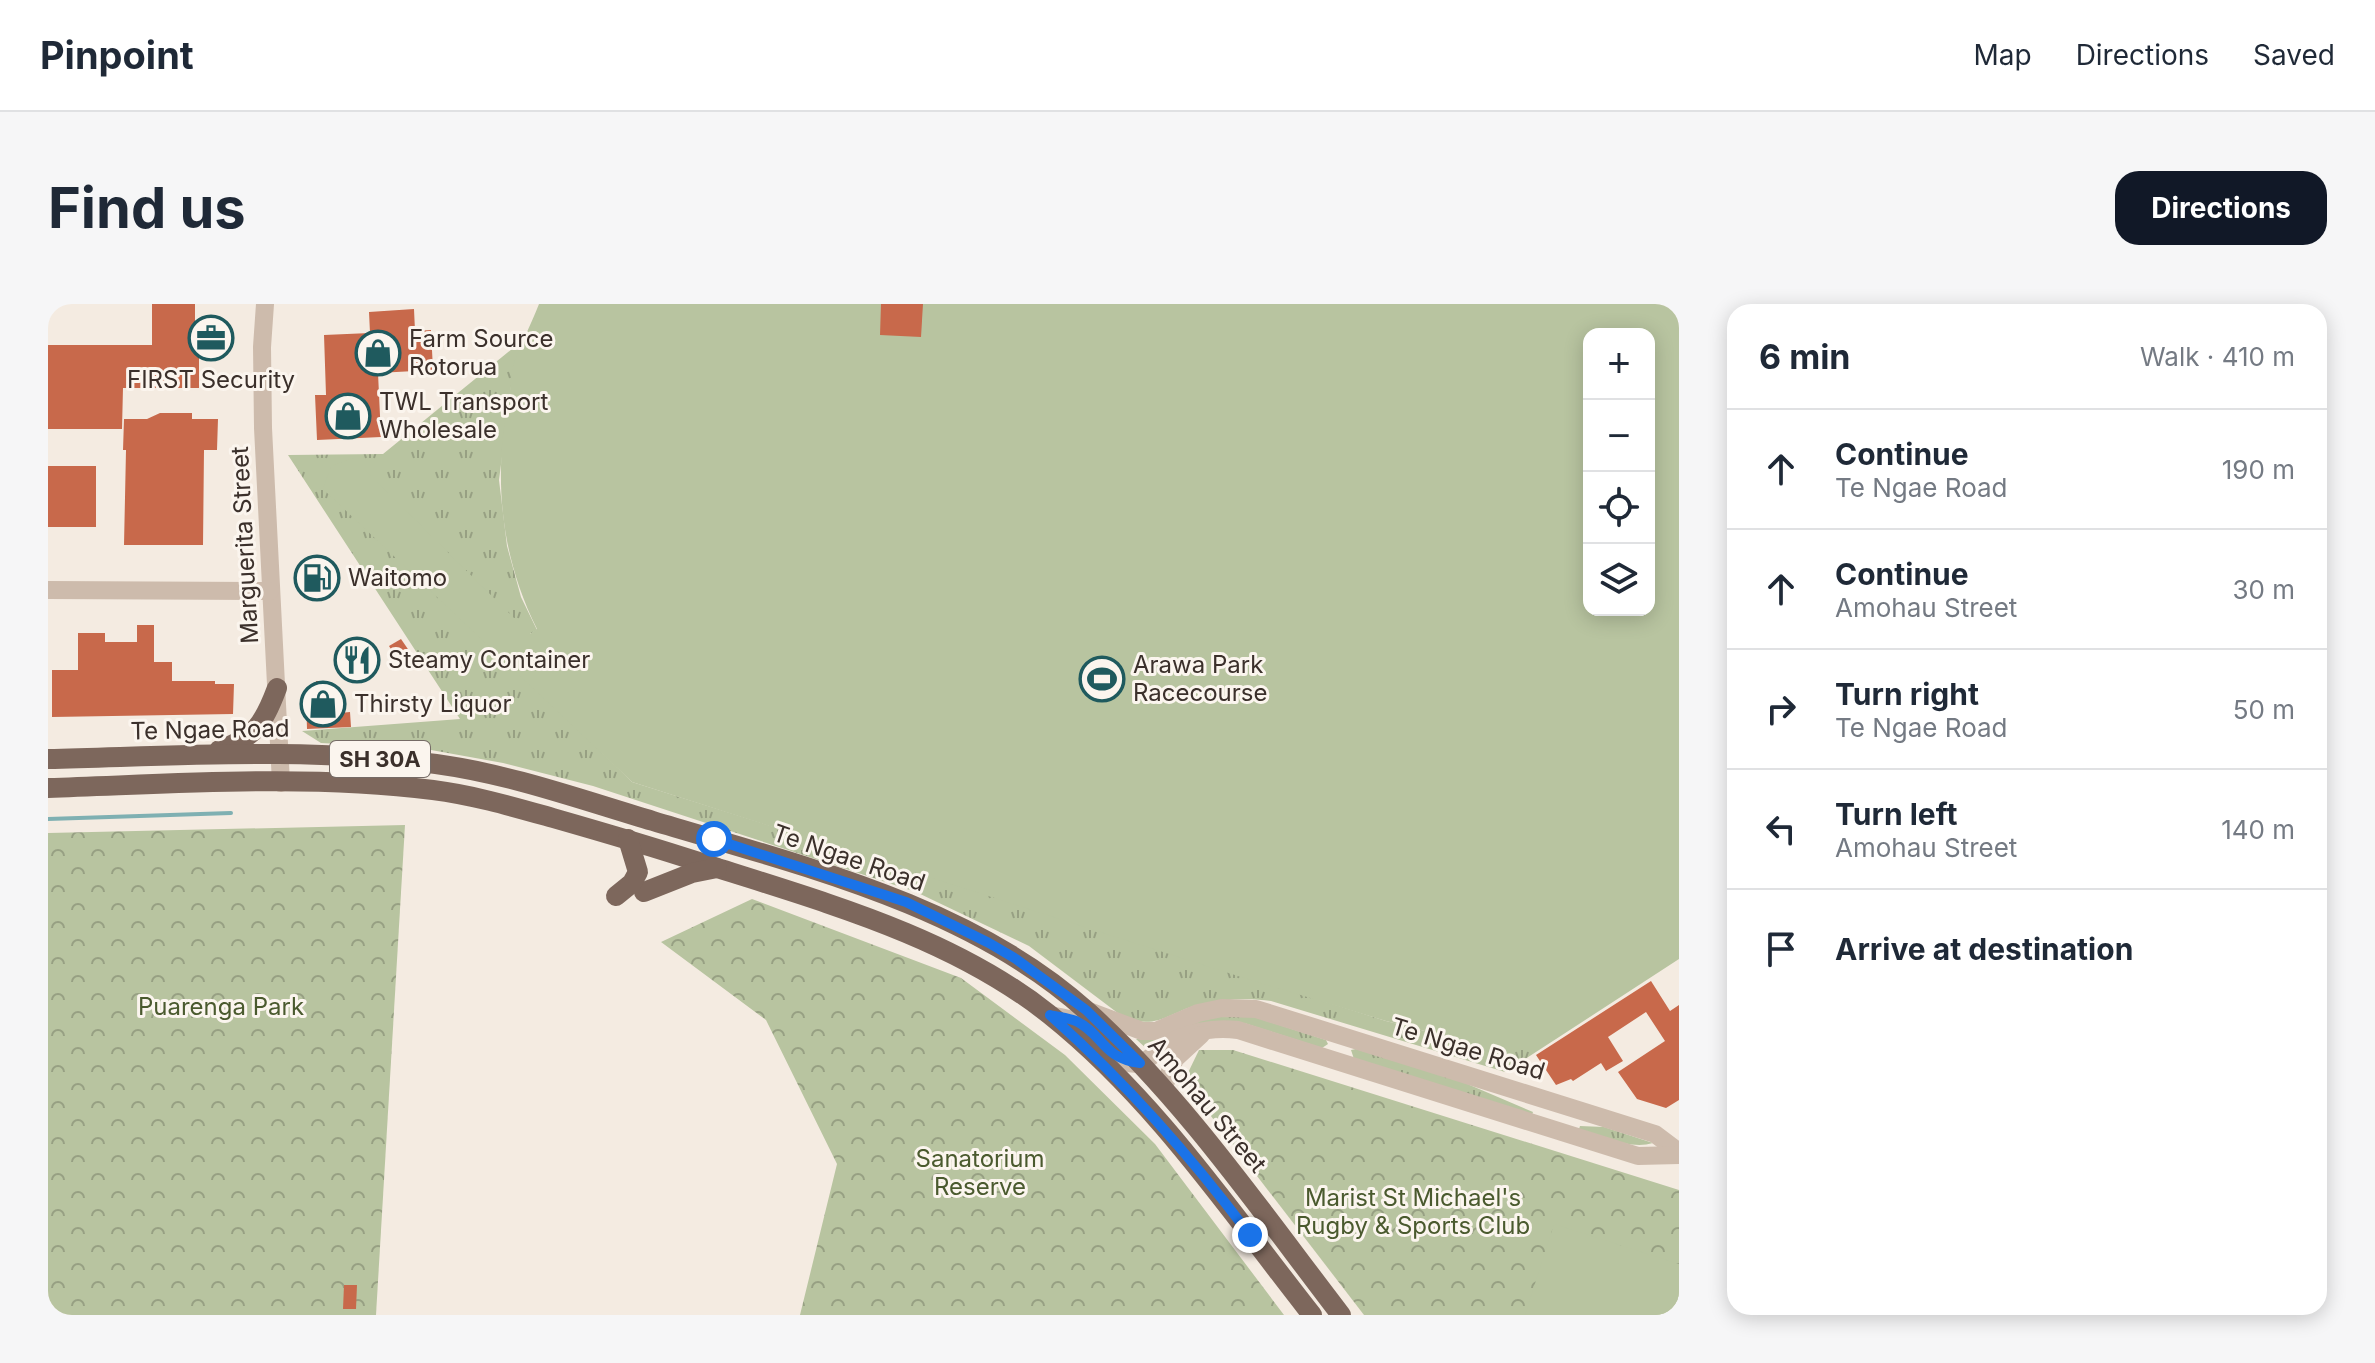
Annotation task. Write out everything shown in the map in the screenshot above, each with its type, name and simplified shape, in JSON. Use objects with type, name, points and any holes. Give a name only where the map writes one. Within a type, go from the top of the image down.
[{"type":"main road","points":[[203,756],[238,744],[255,731],[266,716],[277,688]]},
{"type":"main road","name":"Te Ngae Road","points":[[48,759],[339,755],[436,764],[521,781],[714,839],[906,902],[1002,951],[1086,1010]]},
{"type":"main road","name":"Te Ngae Road","points":[[48,788],[365,784],[436,790],[513,807],[628,839],[805,896],[892,928],[1001,980],[1050,1015]]},
{"type":"main road","points":[[616,896],[632,883],[638,872],[628,839]]},
{"type":"main road","points":[[644,892],[692,873],[717,868]]},
{"type":"main road","name":"Amohau Street","points":[[1086,1010],[1140,1063],[1198,1128],[1341,1315]]},
{"type":"main road","name":"Amohau Street","points":[[1050,1015],[1115,1075],[1185,1151],[1312,1315]]},
{"type":"street","name":"Marguerita Street","points":[[265,304],[263,428],[281,783]]},
{"type":"street","points":[[48,590],[270,591]]},
{"type":"street","name":"Te Ngae Road","points":[[1086,1010],[1142,1031],[1156,1031],[1198,1013],[1222,1008],[1256,1009],[1655,1134],[1679,1154]]},
{"type":"street","name":"Te Ngae Road","points":[[1050,1015],[1077,1022],[1115,1057],[1126,1061],[1140,1063],[1169,1043],[1188,1035],[1221,1028],[1238,1030],[1638,1156],[1679,1154]]},
{"type":"street","points":[[1163,1089],[1175,1059],[1206,1031]]},
{"type":"street","points":[[1336,1061],[1345,1037]]},
{"type":"street","points":[[1540,1126],[1547,1101]]},
{"type":"green space","name":"Arawa Park Racecourse","points":[[539,304],[1679,304],[1679,959],[1556,1039],[1456,1039],[1241,977],[632,782],[323,489],[331,466],[353,458],[530,634],[537,629],[515,573],[503,515],[501,486],[504,427],[513,366]]},
{"type":"green space","points":[[523,340],[511,387],[499,480],[507,546],[521,597],[537,630],[530,634],[573,724],[632,782],[1386,1021],[1456,1039],[1556,1039],[1505,1072],[1271,1001],[1219,1001],[1191,1007],[1155,1021],[1135,1021],[1123,1017],[1029,946],[916,892],[593,786],[503,763],[420,748],[321,743],[302,731],[460,719],[288,455],[383,454]]},
{"type":"green space","name":"Puarenga Park","points":[[405,825],[376,1315],[48,1315],[48,833]]},
{"type":"green space","name":"Sanatorium Reserve","points":[[752,899],[961,978],[1065,1055],[1155,1144],[1284,1315],[800,1315],[837,1164],[766,1020],[661,942]]},
{"type":"green space","points":[[1248,1015],[1326,1040],[1328,1044],[1322,1048],[1244,1023],[1148,1050],[1136,1039],[1144,1039],[1193,1017]]},
{"type":"green space","name":"Marist St Michael's Rugby & Sports Club","points":[[1199,1050],[1233,1050],[1679,1190],[1679,1315],[1364,1315],[1184,1081]]},
{"type":"green space","points":[[1351,1050],[1458,1080],[1533,1112],[1532,1115],[1354,1059]]},
{"type":"green space","points":[[1580,1126],[1604,1127],[1653,1143],[1635,1145],[1616,1141],[1579,1129]]},
{"type":"green space","points":[[1554,1224],[1679,1264],[1679,1315],[1525,1315]]},
{"type":"building","points":[[152,304],[195,304],[199,388],[123,388],[122,429],[48,429],[48,345],[152,345]]},
{"type":"building","points":[[881,304],[923,304],[921,337],[880,335]]},
{"type":"building","points":[[414,309],[415,331],[431,330],[433,370],[378,373],[381,437],[317,440],[315,395],[326,395],[324,335],[370,333],[369,312]]},
{"type":"building","points":[[160,413],[192,413],[192,419],[218,419],[217,450],[204,450],[203,545],[124,545],[124,419],[147,419]]},
{"type":"building","points":[[48,466],[96,466],[96,527],[48,527]]},
{"type":"building","points":[[137,625],[154,625],[154,662],[172,662],[172,681],[234,684],[233,714],[52,717],[52,670],[78,670],[78,633],[105,633],[105,642],[137,642]]},
{"type":"building","points":[[401,639],[414,658],[401,666],[389,646]]},
{"type":"building","name":"Thirsty Liquor","points":[[316,681],[328,681],[328,695],[340,695],[340,713],[350,712],[351,727],[307,729],[306,696],[316,695]]},
{"type":"building","points":[[1651,981],[1670,1011],[1679,1005],[1679,1100],[1666,1108],[1637,1099],[1618,1072],[1665,1041],[1646,1012],[1608,1037],[1623,1061],[1606,1071],[1601,1063],[1573,1081],[1571,1079],[1556,1085],[1536,1055]]},
{"type":"building","points":[[344,1285],[357,1285],[356,1309],[343,1309]]},
{"type":"waterway","points":[[48,819],[231,813]]},
{"type":"place","name":"FIRST Security","points":[[211,338]]},
{"type":"place","name":"Farm Source Rotorua","points":[[378,353]]},
{"type":"place","name":"TWL Transport Wholesale","points":[[348,416]]},
{"type":"place","name":"Waitomo","points":[[317,578]]},
{"type":"place","name":"Steamy Container","points":[[357,660]]},
{"type":"place","name":"Arawa Park Racecourse","points":[[1102,679]]},
{"type":"place","name":"Thirsty Liquor","points":[[323,704]]},
{"type":"route","points":[[714,839],[906,902],[989,943],[1051,984],[1086,1010],[1140,1063],[1115,1057],[1077,1022],[1050,1015],[1115,1075],[1185,1151],[1250,1235]]}]
